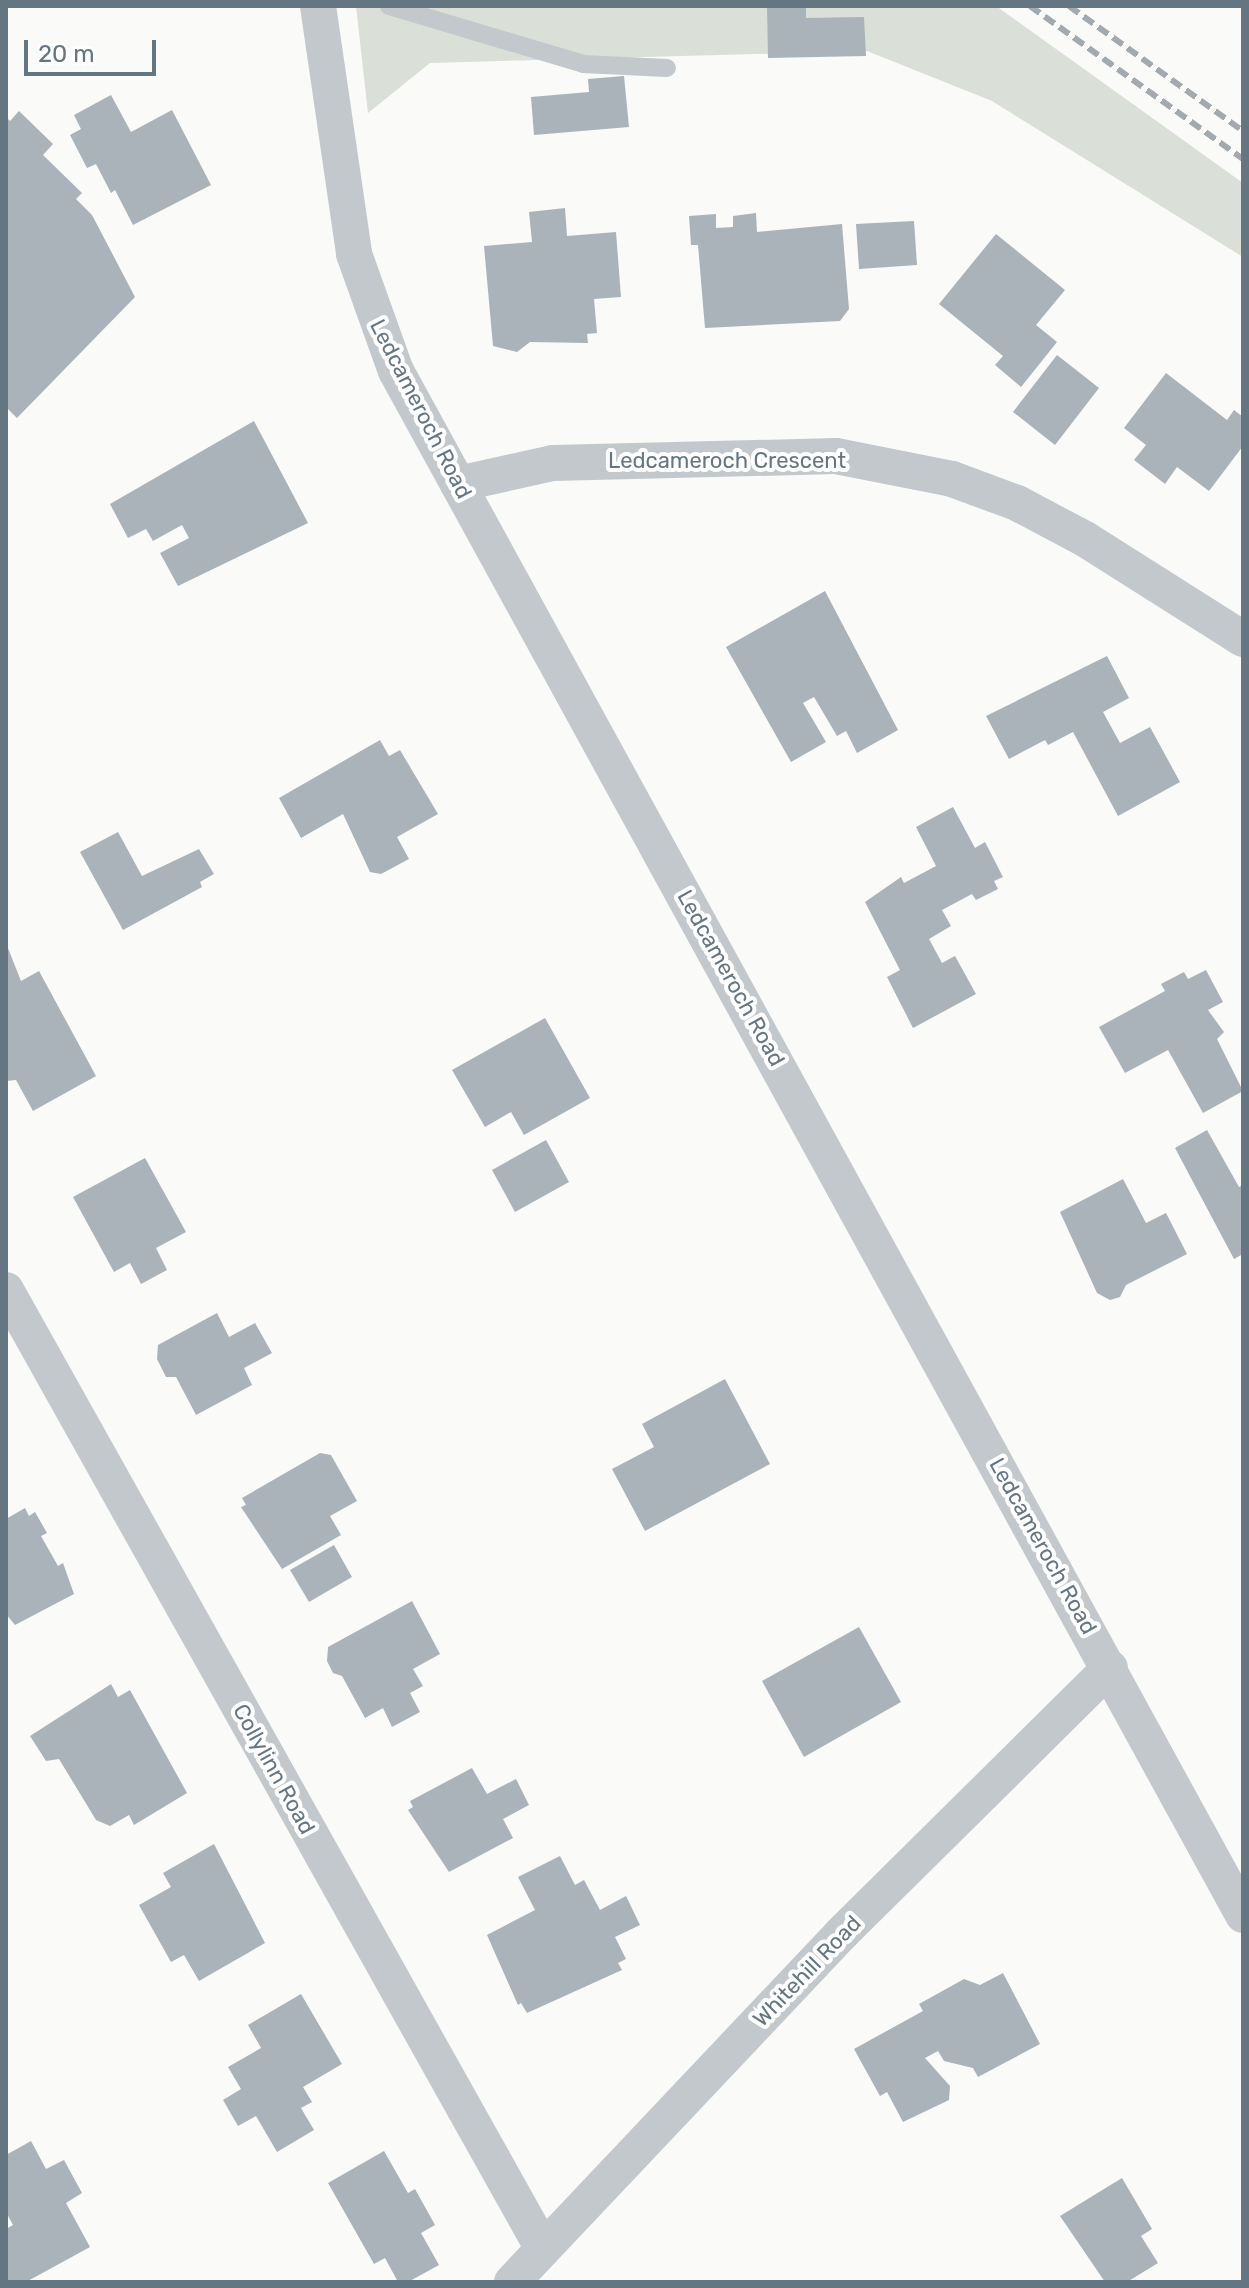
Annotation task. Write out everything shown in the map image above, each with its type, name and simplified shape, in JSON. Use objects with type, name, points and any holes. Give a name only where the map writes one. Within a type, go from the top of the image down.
[{"type":"street","name":"Ledcameroch Road","points":[[318,6],[354,254],[396,371],[1243,1915]]},
{"type":"street","name":"Ledcameroch Crescent","points":[[458,484],[553,463],[836,456],[952,479],[1017,503],[1085,539],[1243,639]]},
{"type":"street","name":"Collylinn Road","points":[[6,1290],[543,2249]]},
{"type":"street","name":"Whitehill Road","points":[[512,2282],[842,1933],[1110,1668]]},
{"type":"lane","points":[[389,6],[583,64],[667,68]]},
{"type":"shaded area","points":[[356,6],[996,6],[1243,183],[1243,257],[992,101],[867,51],[430,63],[368,113]]},
{"type":"building","points":[[767,6],[806,6],[806,18],[864,17],[866,56],[768,58]]},
{"type":"building","points":[[624,76],[629,127],[534,135],[531,97],[589,92],[588,79]]},
{"type":"building","points":[[111,95],[131,132],[172,110],[211,185],[133,225],[115,190],[111,193],[96,164],[87,168],[70,135],[81,129],[74,115]]},
{"type":"building","points":[[19,111],[53,144],[43,155],[82,193],[76,199],[92,215],[135,297],[17,418],[6,407],[6,117],[10,121]]},
{"type":"building","points":[[565,208],[567,236],[616,232],[621,297],[594,299],[597,333],[587,334],[588,343],[530,342],[517,352],[493,346],[484,246],[532,242],[529,212]]},
{"type":"building","points":[[756,213],[757,232],[842,224],[849,309],[840,321],[705,328],[698,245],[691,245],[689,216],[716,214],[716,228],[733,227],[733,216]]},
{"type":"building","points":[[914,221],[917,265],[859,269],[856,224]]},
{"type":"building","points":[[996,234],[1065,290],[1036,325],[1057,342],[1021,387],[995,365],[1003,356],[939,304]]},
{"type":"building","points":[[1057,355],[1099,388],[1055,445],[1013,412]]},
{"type":"building","points":[[1166,373],[1227,420],[1234,410],[1243,417],[1243,446],[1209,491],[1177,467],[1165,484],[1134,460],[1146,445],[1124,428]]},
{"type":"building","points":[[254,421],[308,523],[178,586],[160,553],[189,538],[182,525],[153,541],[146,529],[128,538],[110,504]]},
{"type":"building","points":[[825,591],[898,730],[857,753],[846,731],[837,736],[814,697],[803,703],[826,742],[791,762],[726,647]]},
{"type":"building","points":[[1107,656],[1129,698],[1103,712],[1120,743],[1150,727],[1180,782],[1118,816],[1073,732],[1048,745],[1045,740],[1009,759],[986,716]]},
{"type":"building","points":[[380,740],[389,756],[400,750],[438,814],[397,837],[409,859],[381,874],[370,872],[343,814],[301,838],[279,798]]},
{"type":"building","points":[[953,807],[975,848],[985,842],[1003,877],[994,881],[998,889],[976,900],[972,894],[942,910],[951,926],[929,939],[942,963],[955,956],[976,994],[913,1028],[887,977],[900,970],[865,902],[901,877],[904,883],[936,866],[916,827]]},
{"type":"building","points":[[118,832],[142,876],[199,849],[214,874],[200,882],[202,887],[123,930],[80,852]]},
{"type":"building","points":[[6,943],[21,981],[39,971],[96,1076],[33,1111],[16,1080],[6,1081]]},
{"type":"building","points":[[1206,970],[1223,1002],[1208,1010],[1224,1032],[1217,1039],[1243,1091],[1203,1113],[1168,1050],[1125,1073],[1099,1027],[1165,991],[1161,984],[1184,972],[1188,979]]},
{"type":"building","points":[[545,1018],[590,1098],[524,1135],[511,1112],[485,1127],[452,1070]]},
{"type":"building","points":[[1207,1130],[1239,1187],[1243,1185],[1243,1254],[1234,1259],[1175,1148]]},
{"type":"building","points":[[546,1140],[569,1182],[515,1212],[492,1170]]},
{"type":"building","points":[[145,1158],[186,1232],[156,1248],[167,1270],[141,1284],[130,1263],[114,1272],[73,1197]]},
{"type":"building","points":[[1123,1179],[1146,1223],[1166,1213],[1187,1254],[1126,1285],[1120,1297],[1110,1300],[1097,1293],[1060,1212]]},
{"type":"building","points":[[217,1313],[229,1337],[255,1323],[272,1353],[244,1368],[252,1385],[196,1415],[176,1377],[166,1377],[157,1359],[158,1345]]},
{"type":"building","points":[[725,1379],[770,1464],[645,1531],[612,1469],[654,1447],[642,1424]]},
{"type":"building","points":[[320,1453],[331,1455],[357,1501],[330,1516],[341,1535],[282,1569],[241,1507],[246,1505],[242,1498]]},
{"type":"building","points":[[25,1508],[29,1516],[35,1512],[47,1533],[41,1536],[58,1566],[63,1563],[74,1594],[15,1625],[6,1614],[6,1519]]},
{"type":"building","points":[[334,1545],[352,1577],[309,1602],[290,1570]]},
{"type":"building","points":[[412,1601],[440,1654],[413,1669],[423,1686],[410,1693],[420,1712],[392,1727],[383,1708],[365,1718],[342,1676],[333,1673],[327,1661],[328,1647]]},
{"type":"building","points":[[859,1627],[901,1702],[804,1757],[762,1681]]},
{"type":"building","points":[[111,1684],[118,1697],[130,1690],[187,1793],[134,1825],[129,1815],[110,1826],[96,1820],[59,1759],[46,1761],[30,1736]]},
{"type":"building","points":[[472,1768],[487,1794],[516,1779],[529,1805],[503,1819],[513,1838],[449,1872],[408,1810],[413,1807],[410,1801]]},
{"type":"building","points":[[214,1844],[265,1943],[199,1981],[184,1955],[171,1962],[139,1905],[171,1887],[163,1873]]},
{"type":"building","points":[[560,1856],[575,1885],[584,1880],[600,1910],[626,1896],[640,1925],[615,1937],[626,1959],[618,1963],[622,1970],[527,2013],[521,2003],[518,2005],[487,1935],[535,1910],[518,1877]]},
{"type":"building","points":[[1003,1973],[1040,2044],[978,2077],[973,2068],[944,2061],[938,2051],[925,2058],[950,2086],[949,2100],[903,2122],[887,2092],[880,2096],[854,2049],[923,2011],[919,2004],[964,1979],[980,1985]]},
{"type":"building","points":[[301,1994],[342,2064],[303,2087],[312,2102],[301,2108],[314,2130],[277,2152],[256,2116],[238,2126],[223,2100],[241,2089],[228,2067],[261,2048],[248,2025]]},
{"type":"building","points":[[31,2141],[46,2169],[64,2160],[82,2193],[66,2203],[90,2247],[26,2282],[6,2282],[6,2229],[13,2225],[6,2212],[6,2155]]},
{"type":"building","points":[[384,2151],[408,2193],[415,2189],[435,2225],[421,2233],[439,2265],[408,2282],[398,2282],[385,2258],[374,2264],[328,2183]]},
{"type":"building","points":[[1122,2178],[1152,2229],[1141,2236],[1158,2263],[1127,2282],[1105,2282],[1060,2216]]},
{"type":"railway","points":[[1030,6],[1243,159]]},
{"type":"railway","points":[[1069,6],[1243,131]]}]
